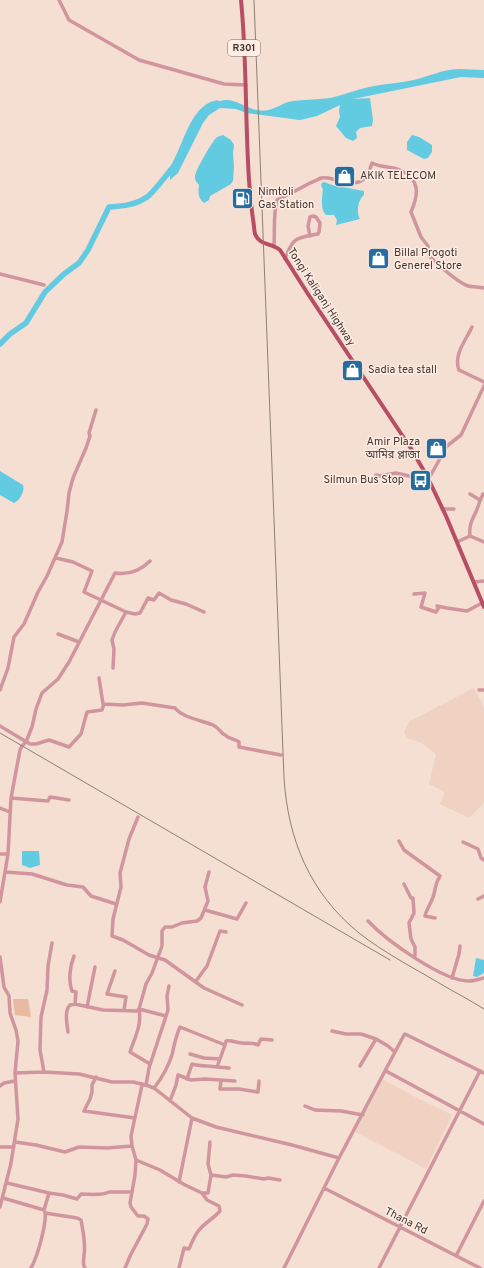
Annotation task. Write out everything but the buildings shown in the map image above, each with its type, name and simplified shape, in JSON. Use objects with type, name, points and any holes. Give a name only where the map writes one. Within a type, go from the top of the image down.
[{"type":"main road","name":"Tongi Kaliganj Highway","points":[[242,0],[246,120],[251,206],[255,234],[258,240],[264,244],[274,245],[280,250],[410,447],[442,509],[483,605]]},
{"type":"street","points":[[59,0],[70,20],[139,60],[224,84],[246,85]]},
{"type":"street","points":[[274,245],[275,236],[273,222],[277,200],[320,178],[331,178],[353,184],[364,179],[368,174],[372,163],[380,167],[400,170],[413,178],[416,184],[416,196],[411,212],[421,237],[428,246],[429,256],[464,284],[484,288]]},
{"type":"street","points":[[285,259],[296,239],[310,236],[318,234],[320,230],[320,223],[316,217],[313,216],[310,217],[308,226],[310,236]]},
{"type":"street","points":[[0,274],[44,285]]},
{"type":"street","points":[[472,327],[462,344],[457,366],[459,370],[484,382]]},
{"type":"street","points":[[376,475],[380,476],[396,473],[413,477],[427,478],[447,446],[461,435],[484,386]]},
{"type":"street","points":[[0,690],[8,668],[14,636],[24,624],[56,558],[62,542],[69,494],[73,478],[86,448],[96,410]]},
{"type":"street","points":[[470,494],[479,498],[480,502]]},
{"type":"street","points":[[470,536],[469,526],[473,520],[483,494]]},
{"type":"street","points":[[442,509],[454,509]]},
{"type":"street","points":[[457,542],[470,536],[484,542]]},
{"type":"street","points":[[56,558],[73,562],[92,571],[84,591],[126,612],[135,614],[140,613],[148,598],[154,600],[159,593],[171,600],[186,604],[204,612]]},
{"type":"street","points":[[0,902],[8,854],[11,798],[19,755],[32,727],[36,709],[42,694],[58,679],[69,662],[115,573],[131,573],[141,569],[150,561]]},
{"type":"street","points":[[474,582],[484,581]]},
{"type":"street","points":[[414,594],[425,594],[421,607],[436,612],[438,606],[468,611],[483,605]]},
{"type":"street","points":[[112,668],[114,649],[112,640],[126,612]]},
{"type":"street","points":[[58,634],[79,642]]},
{"type":"street","points":[[0,726],[30,744],[36,744],[49,740],[69,747],[81,734],[87,712],[102,710],[104,704],[102,701],[99,678]]},
{"type":"street","points":[[479,690],[484,690]]},
{"type":"street","points":[[104,704],[123,705],[142,703],[174,708],[185,715],[218,728],[225,736],[239,742],[239,747],[281,754]]},
{"type":"street","points":[[11,798],[48,801],[50,797],[69,800]]},
{"type":"street","points":[[0,808],[10,812]]},
{"type":"street","points":[[138,817],[126,850],[120,873],[121,887],[113,919],[112,936],[123,940],[149,955],[165,960],[211,991],[242,1005]]},
{"type":"street","points":[[399,841],[404,850],[440,876],[435,883],[434,894],[427,908],[426,916],[436,918]]},
{"type":"street","points":[[463,842],[478,849],[481,858],[484,860]]},
{"type":"street","points":[[0,854],[8,854]]},
{"type":"street","points":[[5,872],[32,874],[67,885],[83,887],[91,896],[116,904]]},
{"type":"street","points":[[150,1064],[130,1052],[137,1035],[140,1019],[139,1009],[146,984],[152,973],[162,946],[162,931],[165,928],[182,923],[197,921],[201,918],[208,901],[205,887],[209,872]]},
{"type":"street","points":[[404,884],[411,898],[413,898],[414,912],[409,923],[411,939],[415,947],[415,958]]},
{"type":"street","points":[[478,899],[484,896]]},
{"type":"street","points":[[205,910],[237,919],[246,903]]},
{"type":"street","points":[[368,921],[394,944],[415,958],[452,978],[468,981],[484,978]]},
{"type":"street","points":[[196,981],[207,966],[220,931],[226,932]]},
{"type":"street","points":[[44,1072],[40,1050],[41,1017],[47,990],[48,966],[52,943]]},
{"type":"street","points":[[452,978],[460,946]]},
{"type":"street","points":[[74,956],[71,988],[72,991],[76,992],[75,1004]]},
{"type":"street","points":[[0,957],[2,988],[9,996],[10,1013],[18,1041],[15,1073],[18,1119],[14,1147],[0,1207]]},
{"type":"street","points":[[87,1007],[95,966]]},
{"type":"street","points":[[115,971],[107,994],[126,997],[124,1010]]},
{"type":"street","points":[[125,1268],[147,1224],[148,1219],[144,1216],[138,1216],[131,1208],[130,1203],[136,1160],[132,1146],[132,1128],[155,1045],[168,1010],[167,996],[169,986]]},
{"type":"street","points":[[68,1032],[67,1013],[70,1004],[109,1010],[137,1011],[139,1009],[166,1016]]},
{"type":"street","points":[[154,1088],[162,1078],[169,1063],[180,1027],[224,1045]]},
{"type":"street","points":[[332,1031],[346,1034],[360,1034],[388,1046],[395,1052]]},
{"type":"street","points":[[284,1268],[324,1188],[405,1034],[484,1073]]},
{"type":"street","points":[[217,1067],[226,1041],[229,1040],[241,1044],[256,1043],[258,1045],[261,1039],[272,1040]]},
{"type":"street","points":[[360,1066],[376,1040]]},
{"type":"street","points":[[190,1054],[204,1058],[220,1059]]},
{"type":"street","points":[[187,1079],[192,1064],[198,1066],[229,1068]]},
{"type":"street","points":[[386,1071],[484,1124]]},
{"type":"street","points":[[378,1268],[480,1071]]},
{"type":"street","points":[[15,1073],[44,1072],[79,1074],[112,1082],[133,1082],[154,1088],[192,1118],[216,1127],[340,1158]]},
{"type":"street","points":[[170,1101],[178,1076],[194,1080],[205,1079],[235,1081]]},
{"type":"street","points":[[96,1077],[92,1085],[90,1099],[84,1111],[135,1118]]},
{"type":"street","points":[[0,1085],[15,1081]]},
{"type":"street","points":[[221,1081],[220,1089],[258,1092],[259,1081]]},
{"type":"street","points":[[305,1106],[315,1110],[341,1111],[363,1115]]},
{"type":"street","points":[[178,1182],[192,1118]]},
{"type":"street","points":[[15,1142],[65,1152],[79,1147],[107,1148],[132,1146]]},
{"type":"street","points":[[136,1160],[160,1170],[178,1182],[202,1193],[208,1193],[211,1175],[208,1164],[210,1142]]},
{"type":"street","points":[[0,1146],[14,1147]]},
{"type":"street","points":[[211,1175],[226,1177],[233,1175],[280,1180]]},
{"type":"street","points":[[0,1187],[6,1185],[63,1195],[77,1199],[81,1194],[94,1195],[106,1194],[109,1192],[132,1192]]},
{"type":"street","name":"Thana Rd","points":[[324,1188],[480,1268]]},
{"type":"street","points":[[31,1268],[35,1262],[45,1223],[44,1212],[49,1193]]},
{"type":"street","points":[[179,1268],[184,1248],[189,1249],[201,1227],[220,1212],[219,1206],[207,1200],[202,1193]]},
{"type":"street","points":[[3,1198],[44,1212],[81,1220],[85,1248],[84,1268]]},
{"type":"street","points":[[456,1256],[484,1201]]},
{"type":"shaded area","points":[[474,688],[484,707],[484,803],[469,818],[440,804],[445,792],[429,784],[436,754],[422,743],[407,738],[404,732],[410,721]]},
{"type":"shaded area","points":[[13,999],[28,999],[31,1017],[15,1015]]},
{"type":"shaded area","points":[[382,1079],[452,1115],[425,1169],[355,1132]]},
{"type":"water","points":[[458,69],[484,70],[484,78],[461,77],[353,99],[370,98],[373,120],[372,126],[360,128],[356,132],[357,138],[353,141],[346,138],[336,126],[340,117],[340,105],[317,116],[300,120],[246,113],[236,109],[220,108],[209,115],[203,123],[178,173],[170,180],[170,175],[181,156],[198,119],[205,111],[221,101],[228,100],[261,111],[273,109],[288,102],[330,98],[369,87],[414,80],[441,72]]},
{"type":"water","points":[[223,135],[231,140],[234,145],[233,181],[231,184],[210,196],[209,200],[204,203],[199,195],[199,185],[195,179],[195,176],[204,156],[215,139]]},
{"type":"water","points":[[412,135],[419,137],[432,145],[432,152],[428,158],[424,159],[407,150],[407,142]]},
{"type":"water","points":[[324,182],[364,191],[364,195],[358,206],[360,219],[336,225],[337,220],[334,215],[325,214],[322,208],[323,190],[321,185]]},
{"type":"water","points":[[0,471],[23,485],[22,495],[14,503],[0,495]]},
{"type":"water","points":[[22,851],[39,851],[40,865],[30,868],[22,865]]},
{"type":"water","points":[[476,958],[484,960],[484,973],[477,977],[473,976]]},
{"type":"waterway","points":[[0,344],[10,334],[26,323],[45,292],[64,274],[79,263],[88,250],[109,207],[124,206],[138,202],[143,200],[153,191],[173,167],[195,120],[208,106],[217,103]]},
{"type":"railway","points":[[254,0],[284,778],[286,801],[291,823],[297,844],[315,883],[327,901],[342,917],[359,933],[378,947],[484,1009]]},
{"type":"railway","points":[[0,733],[390,960]]},
{"type":"place","name":"AKIK TELECOM","points":[[345,176]]},
{"type":"place","name":"Nimtoli Gas Station","points":[[242,198]]},
{"type":"place","name":"Billal Progoti Generel Store","points":[[378,259]]},
{"type":"place","name":"Sadia tea stall","points":[[352,370]]},
{"type":"place","name":"Amir Plaza আমির প্লাজা","points":[[436,448]]},
{"type":"place","name":"Silmun Bus Stop","points":[[420,480]]}]
